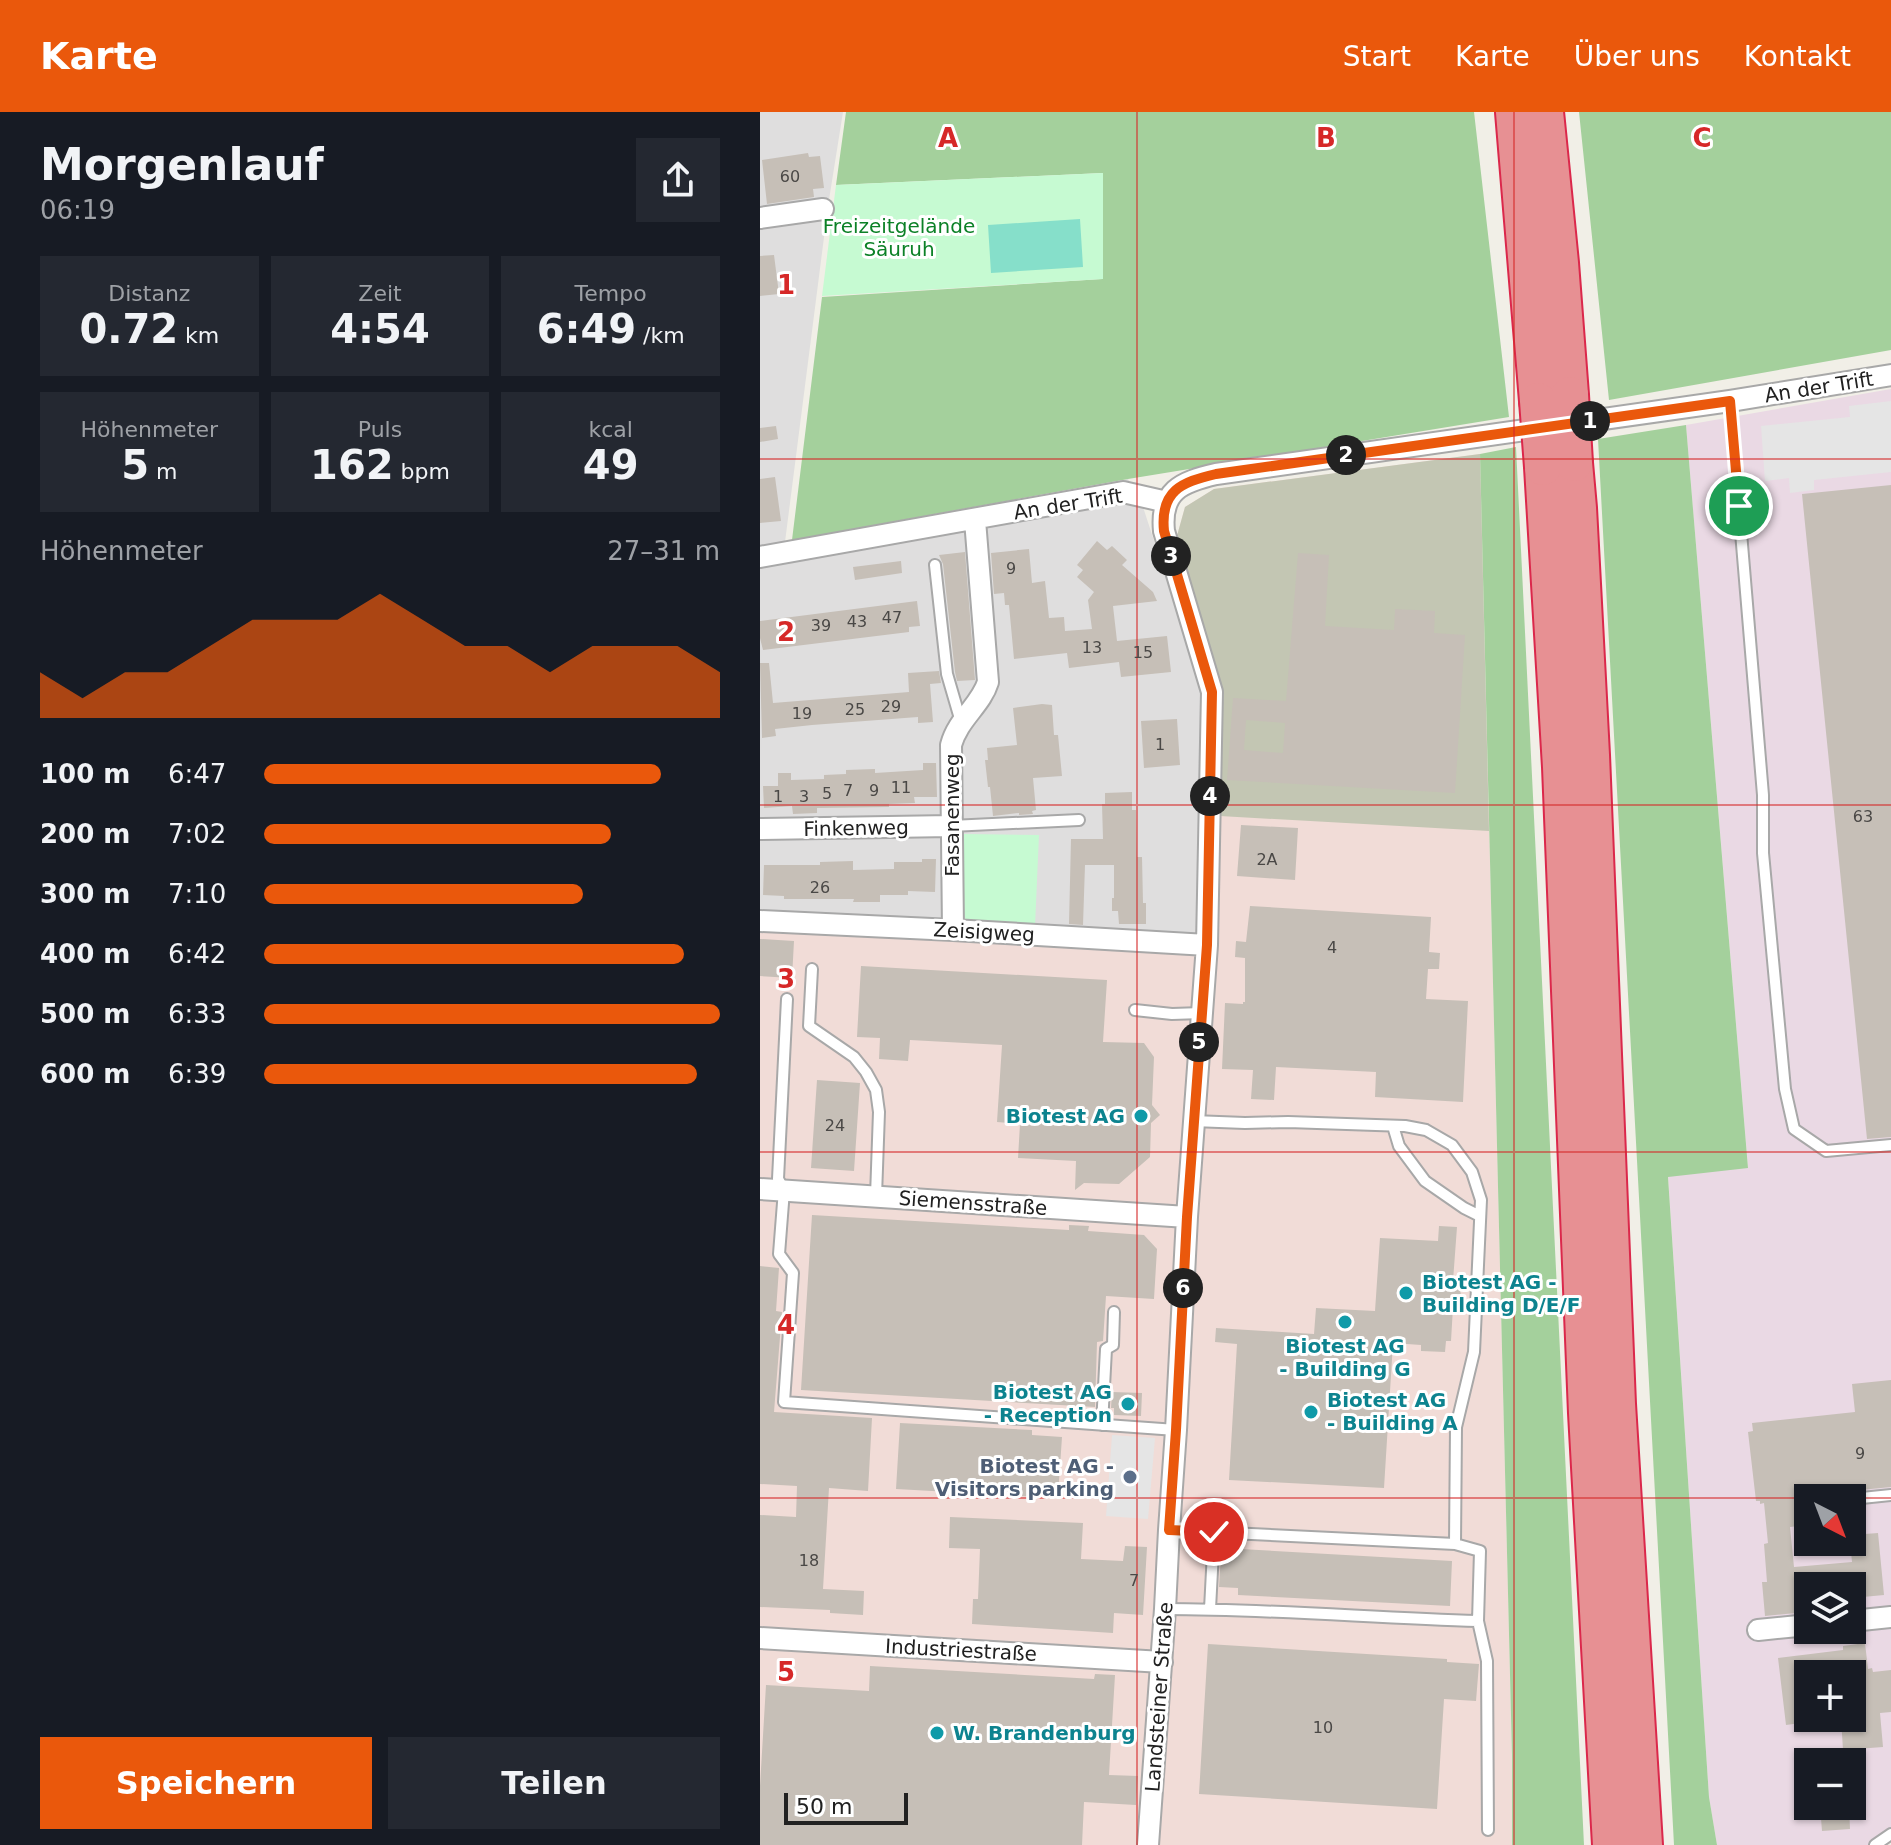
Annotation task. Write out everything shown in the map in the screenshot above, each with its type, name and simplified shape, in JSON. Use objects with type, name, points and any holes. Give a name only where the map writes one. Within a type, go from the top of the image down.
[{"type":"highway","points":[[1514,112],[1554,398],[1558,465],[1561,767],[1587,1413],[1611,1845]]},
{"type":"highway","points":[[1545,112],[1560,263],[1554,398]]},
{"type":"highway","points":[[1558,465],[1591,755],[1616,1388],[1644,1845]]},
{"type":"street","points":[[760,218],[823,209]]},
{"type":"street","name":"An der Trift","points":[[760,557],[1123,492],[1167,502],[1173,492],[1183,485],[1216,474],[1891,375]]},
{"type":"street","name":"Landsteiner Straße","points":[[1148,1845],[1162,1662],[1193,1121],[1207,945],[1212,692],[1164,531],[1162,513],[1167,502]]},
{"type":"street","name":"Fasanenweg","points":[[953,930],[951,745],[961,722],[988,682],[975,520]]},
{"type":"street","name":"Finkenweg","points":[[760,829],[951,826]]},
{"type":"street","name":"Zeisigweg","points":[[760,921],[1207,945]]},
{"type":"street","name":"Siemensstraße","points":[[760,1189],[1187,1217]]},
{"type":"street","points":[[1866,1620],[1891,1617]]},
{"type":"street","points":[[1758,1630],[1794,1626]]},
{"type":"street","name":"Industriestraße","points":[[760,1638],[1162,1662]]},
{"type":"lane","points":[[1730,401],[1763,795],[1763,853],[1785,1089],[1794,1129],[1826,1151],[1891,1145]]},
{"type":"lane","points":[[935,565],[947,674],[961,722]]},
{"type":"lane","points":[[951,826],[1079,820]]},
{"type":"lane","points":[[812,969],[809,1026],[854,1057],[876,1090],[879,1112],[876,1196]]},
{"type":"lane","points":[[787,999],[778,1179],[784,1190],[779,1254],[793,1273],[784,1402],[1176,1430]]},
{"type":"lane","points":[[1135,1010],[1202,1013]]},
{"type":"lane","points":[[1193,1121],[1405,1126],[1426,1130],[1452,1145],[1472,1172],[1481,1200],[1474,1352],[1456,1427],[1455,1544]]},
{"type":"lane","points":[[1393,1126],[1399,1146],[1425,1181],[1480,1216]]},
{"type":"lane","points":[[1102,1425],[1106,1349],[1113,1345],[1114,1312]]},
{"type":"lane","points":[[1866,1498],[1891,1495]]},
{"type":"lane","points":[[1169,1530],[1455,1544],[1480,1551],[1478,1621],[1487,1661],[1488,1830]]},
{"type":"lane","points":[[1210,1609],[1214,1532]]},
{"type":"lane","points":[[1165,1609],[1478,1621]]},
{"type":"lane","points":[[1875,1845],[1891,1834]]},
{"type":"shaded area","points":[[760,112],[843,112],[785,542],[1128,479],[1143,507],[1203,691],[1200,934],[760,912]]},
{"type":"shaded area","points":[[1891,389],[1891,1840],[1884,1845],[1717,1845],[1709,1797],[1668,1176],[1748,1167],[1686,425]]},
{"type":"shaded area","points":[[1891,401],[1891,472],[1814,480],[1814,490],[1790,493],[1789,478],[1765,481],[1761,426],[1850,417],[1849,406]]},
{"type":"shaded area","points":[[1480,454],[1512,1845],[760,1845],[760,930],[1217,955],[1222,693],[1175,543],[1185,507],[1214,489]]},
{"type":"shaded area","points":[[1480,454],[1489,831],[1220,816],[1222,693],[1175,543],[1185,507],[1214,489]]},
{"type":"shaded area","name":"Biotest AG - Visitors parking","points":[[1112,1435],[1155,1438],[1148,1519],[1106,1516]]},
{"type":"green space","points":[[846,112],[1474,112],[1509,417],[1128,479],[792,540],[822,297],[1102,279],[1103,173],[836,185]]},
{"type":"green space","points":[[1579,112],[1891,112],[1891,350],[1609,400]]},
{"type":"green space","name":"Freizeitgelände Säuruh","points":[[1103,173],[1103,279],[822,296],[836,185]]},
{"type":"green space","points":[[1080,219],[1083,267],[991,273],[988,225]]},
{"type":"green space","points":[[1686,425],[1748,1168],[1668,1177],[1709,1797],[1717,1845],[1674,1845],[1598,439]]},
{"type":"green space","points":[[1516,447],[1584,1845],[1512,1845],[1480,454]]},
{"type":"green space","points":[[964,834],[1039,835],[1035,926],[968,923],[963,915]]},
{"type":"building","points":[[808,153],[809,157],[820,156],[824,188],[813,189],[814,197],[767,204],[762,160]]},
{"type":"building","points":[[774,255],[779,294],[760,296],[760,256]]},
{"type":"building","points":[[776,426],[778,439],[760,442],[760,428]]},
{"type":"building","points":[[775,477],[781,521],[760,523],[760,479]]},
{"type":"building","points":[[1891,485],[1891,1137],[1867,1139],[1802,494]]},
{"type":"building","points":[[1097,541],[1107,550],[1112,546],[1127,560],[1122,565],[1153,592],[1157,601],[1113,606],[1117,641],[1167,636],[1171,672],[1121,677],[1119,662],[1069,668],[1067,653],[1014,659],[1009,605],[1005,605],[1004,593],[994,594],[991,553],[1029,549],[1032,583],[1045,581],[1049,618],[1064,617],[1065,631],[1092,629],[1088,600],[1094,592],[1077,577],[1083,570],[1077,565]]},
{"type":"building","points":[[965,552],[975,680],[957,681],[943,564],[939,555]]},
{"type":"building","points":[[1298,553],[1329,555],[1325,626],[1394,630],[1395,609],[1435,611],[1434,633],[1465,635],[1455,793],[1227,780],[1233,698],[1286,701]],"holes":[[[1246,720],[1285,723],[1283,753],[1244,750]]]},
{"type":"building","points":[[901,561],[902,573],[855,580],[853,567]]},
{"type":"building","points":[[917,601],[920,626],[909,627],[909,632],[763,650],[760,621]]},
{"type":"building","points":[[760,663],[769,663],[773,703],[909,692],[908,673],[939,671],[941,683],[930,684],[933,722],[918,723],[918,717],[812,725],[775,729],[776,736],[762,738]]},
{"type":"building","points":[[1052,705],[1062,776],[1033,778],[1036,810],[1032,811],[1033,814],[993,816],[985,760],[988,760],[987,748],[1017,745],[1013,708]]},
{"type":"building","points":[[1177,719],[1180,765],[1144,768],[1141,721]]},
{"type":"building","points":[[923,763],[936,763],[937,797],[914,797],[915,803],[889,804],[889,807],[817,808],[817,813],[793,814],[792,806],[764,808],[763,786],[778,786],[778,773],[791,773],[791,780],[824,779],[824,775],[846,774],[846,770],[875,769],[875,773],[923,770]]},
{"type":"building","points":[[1132,792],[1132,810],[1136,810],[1137,857],[1142,857],[1146,924],[1119,924],[1118,911],[1112,911],[1114,865],[1085,865],[1083,925],[1069,924],[1071,839],[1103,839],[1102,804],[1105,804],[1105,793]]},
{"type":"building","points":[[1241,825],[1298,828],[1295,880],[1237,876]]},
{"type":"building","points":[[922,859],[936,859],[935,892],[908,891],[908,895],[880,895],[880,902],[784,899],[784,896],[763,895],[764,865],[820,865],[820,862],[853,861],[853,870],[894,869],[894,862],[922,862]]},
{"type":"building","points":[[1250,906],[1431,917],[1429,952],[1440,953],[1439,969],[1428,969],[1426,999],[1468,1001],[1463,1102],[1375,1097],[1376,1072],[1276,1067],[1274,1100],[1251,1099],[1253,1070],[1222,1069],[1225,1003],[1245,1002],[1245,958],[1235,957],[1236,941],[1246,942]]},
{"type":"building","points":[[760,939],[794,941],[792,978],[760,976]]},
{"type":"building","points":[[861,966],[1107,980],[1103,1042],[1144,1043],[1154,1057],[1152,1105],[1160,1115],[1151,1123],[1150,1157],[1119,1184],[1084,1183],[1075,1190],[1076,1161],[1018,1158],[1020,1124],[997,1122],[1002,1045],[910,1040],[908,1061],[879,1059],[880,1038],[857,1037]]},
{"type":"building","points":[[817,1080],[860,1083],[854,1171],[811,1168]]},
{"type":"building","points":[[812,1215],[1069,1230],[1069,1225],[1089,1226],[1088,1231],[1144,1235],[1157,1249],[1154,1299],[1106,1296],[1103,1341],[1097,1342],[1095,1407],[801,1390]]},
{"type":"building","name":"Biotest AG - Building A","points":[[1439,1226],[1457,1227],[1453,1281],[1459,1285],[1461,1295],[1453,1307],[1451,1341],[1446,1341],[1445,1352],[1421,1351],[1421,1345],[1393,1343],[1384,1488],[1229,1480],[1237,1344],[1215,1342],[1216,1328],[1314,1334],[1316,1308],[1375,1311],[1380,1238],[1438,1241]]},
{"type":"building","points":[[760,1266],[779,1268],[776,1311],[782,1312],[774,1412],[872,1418],[868,1491],[829,1488],[823,1589],[864,1591],[863,1615],[830,1613],[830,1610],[760,1607],[760,1515],[796,1517],[797,1486],[760,1484]]},
{"type":"building","points":[[1891,1380],[1891,1487],[1866,1490],[1866,1484],[1794,1484],[1794,1527],[1790,1527],[1794,1567],[1852,1562],[1851,1556],[1866,1556],[1866,1534],[1878,1533],[1884,1595],[1866,1597],[1866,1572],[1794,1572],[1794,1613],[1765,1616],[1762,1582],[1767,1582],[1764,1544],[1768,1543],[1764,1503],[1756,1501],[1748,1432],[1753,1431],[1752,1423],[1855,1412],[1852,1384]]},
{"type":"building","name":"Biotest AG - Reception","points":[[1112,1392],[1142,1393],[1141,1416],[1114,1415]]},
{"type":"building","points":[[900,1423],[1032,1430],[1032,1435],[1062,1437],[1058,1495],[1040,1493],[1039,1497],[896,1489]]},
{"type":"building","points":[[950,1517],[1083,1523],[1081,1559],[1123,1561],[1125,1546],[1147,1547],[1143,1615],[1114,1613],[1113,1633],[972,1624],[973,1599],[978,1599],[980,1549],[949,1548]]},
{"type":"building","points":[[1241,1549],[1452,1561],[1450,1606],[1238,1595],[1238,1588],[1219,1587],[1221,1554],[1240,1555]]},
{"type":"building","points":[[1208,1644],[1447,1659],[1447,1662],[1479,1664],[1476,1701],[1444,1699],[1437,1809],[1199,1794]]},
{"type":"building","points":[[1865,1644],[1868,1669],[1872,1668],[1873,1672],[1891,1670],[1891,1712],[1880,1713],[1883,1747],[1843,1748],[1842,1732],[1866,1732],[1866,1660],[1794,1660],[1794,1724],[1786,1725],[1778,1658],[1843,1650],[1843,1646]]},
{"type":"building","name":"W. Brandenburg","points":[[870,1666],[1094,1679],[1095,1674],[1115,1675],[1109,1775],[1138,1776],[1136,1805],[1084,1802],[1082,1845],[760,1845],[766,1685],[869,1691]]},
{"type":"building","points":[[1821,1820],[1850,1820],[1850,1829],[1822,1831]]},
{"type":"place","name":"Biotest AG","points":[[1141,1116]]},
{"type":"place","name":"Biotest AG - Building D/E/F","points":[[1406,1293]]},
{"type":"place","name":"Biotest AG - Building G","points":[[1345,1322]]},
{"type":"place","name":"Biotest AG - Reception","points":[[1128,1404]]},
{"type":"place","name":"Biotest AG - Building A","points":[[1311,1412]]},
{"type":"place","name":"Biotest AG - Visitors parking","points":[[1130,1477]]},
{"type":"place","name":"W. Brandenburg","points":[[937,1733]]},
{"type":"route","points":[[1214,1532],[1169,1530],[1193,1121],[1207,945],[1212,692],[1164,531],[1162,513],[1167,502],[1173,492],[1183,485],[1216,474],[1730,401],[1739,506]]}]
